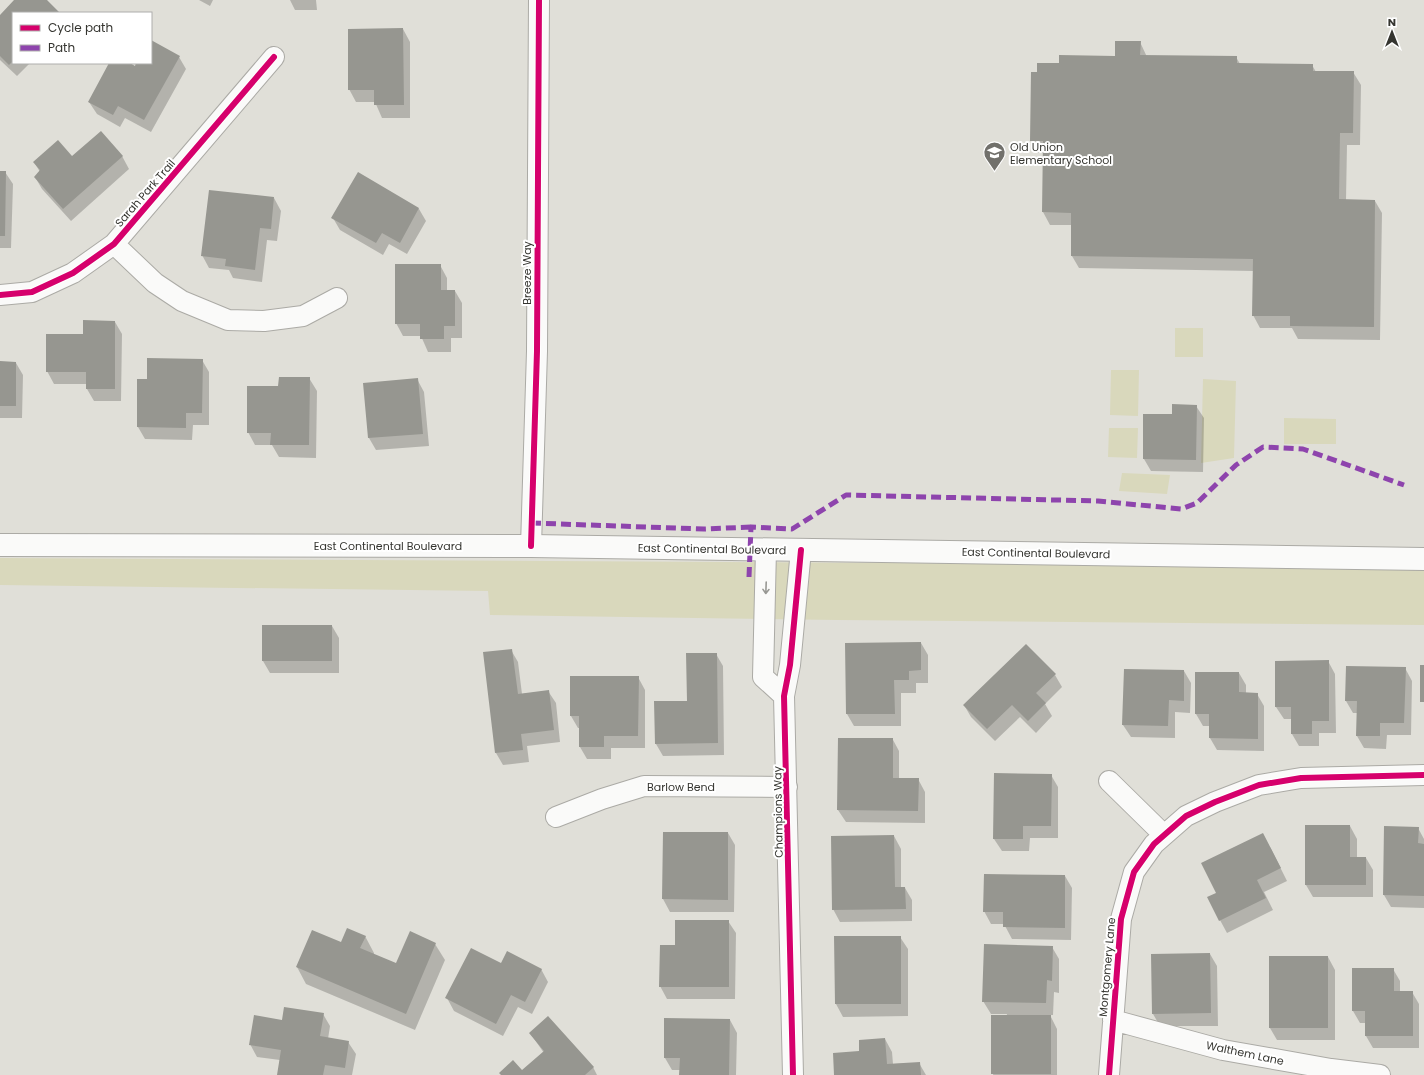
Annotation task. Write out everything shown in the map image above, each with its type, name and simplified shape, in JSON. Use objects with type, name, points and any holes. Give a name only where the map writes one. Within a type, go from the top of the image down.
[{"type":"main road","name":"East Continental Boulevard","points":[[0,545],[531,546],[1424,559]]},
{"type":"street","name":"Breeze Way","points":[[531,546],[537,351],[539,0]]},
{"type":"street","name":"Sarah Park Trail","points":[[0,295],[32,292],[73,273],[114,244],[274,58]]},
{"type":"street","points":[[114,244],[155,283],[182,301],[228,320],[264,321],[303,316],[337,298]]},
{"type":"street","points":[[766,549],[763,678],[784,696]]},
{"type":"street","name":"Champions Way","points":[[793,1075],[784,696],[790,665],[801,550]]},
{"type":"street","name":"Montgomery Lane","points":[[1109,1075],[1112,1020],[1121,919],[1134,872],[1154,844],[1186,816],[1215,802],[1259,785],[1301,778],[1424,775]]},
{"type":"street","points":[[1109,781],[1164,835]]},
{"type":"street","name":"Barlow Bend","points":[[556,817],[602,798],[644,786],[787,788]]},
{"type":"street","name":"Walthem Lane","points":[[1112,1020],[1223,1050],[1331,1070],[1380,1075]]},
{"type":"green space","points":[[1175,328],[1203,328],[1203,357],[1175,357]]},
{"type":"green space","points":[[1111,370],[1139,370],[1138,416],[1110,415]]},
{"type":"green space","points":[[1203,379],[1236,381],[1234,458],[1201,463]]},
{"type":"green space","points":[[1284,418],[1336,419],[1336,444],[1284,444]]},
{"type":"green space","points":[[1109,428],[1138,428],[1137,458],[1108,457]]},
{"type":"green space","points":[[1122,473],[1170,475],[1167,494],[1119,491]]},
{"type":"green space","points":[[0,558],[1424,566],[1424,625],[838,620],[490,615],[488,591],[0,585]]},
{"type":"building","points":[[14,0],[47,0],[59,12],[12,12],[12,62],[9,65],[0,56],[0,15]]},
{"type":"building","points":[[403,28],[404,105],[374,105],[374,90],[348,90],[348,29]]},
{"type":"building","points":[[152,41],[180,56],[144,120],[118,106],[113,115],[88,102],[108,64],[132,64],[135,66],[136,64],[152,64]]},
{"type":"building","name":"Old Union Elementary School","points":[[1115,41],[1141,41],[1140,55],[1237,56],[1237,63],[1313,64],[1313,71],[1354,71],[1353,133],[1340,133],[1339,199],[1375,200],[1374,327],[1290,326],[1290,316],[1252,316],[1253,259],[1071,256],[1071,213],[1042,212],[1043,141],[1030,141],[1031,72],[1037,72],[1037,63],[1059,63],[1059,55],[1115,56]]},
{"type":"building","points":[[101,131],[123,156],[63,209],[34,177],[40,170],[33,162],[58,140],[72,156]]},
{"type":"building","points":[[0,171],[6,171],[5,236],[0,236]]},
{"type":"building","points":[[358,172],[419,208],[400,243],[382,233],[376,243],[331,218]]},
{"type":"building","points":[[209,190],[274,197],[271,229],[260,228],[255,270],[225,266],[226,259],[201,256]]},
{"type":"building","points":[[395,264],[441,264],[441,290],[455,290],[455,326],[444,326],[444,339],[420,339],[420,324],[395,324]]},
{"type":"building","points":[[83,320],[115,321],[115,389],[86,389],[86,372],[46,372],[46,334],[83,334]]},
{"type":"building","points":[[147,358],[203,359],[202,413],[186,413],[186,428],[137,427],[137,379],[147,379]]},
{"type":"building","points":[[0,361],[16,362],[16,406],[0,406]]},
{"type":"building","points":[[279,377],[310,377],[309,445],[270,445],[271,433],[247,433],[247,386],[278,386]]},
{"type":"building","points":[[418,378],[423,434],[368,438],[363,383]]},
{"type":"building","points":[[1172,404],[1197,405],[1196,460],[1143,459],[1143,414],[1172,414]]},
{"type":"building","points":[[262,625],[332,625],[332,661],[262,661]]},
{"type":"building","points":[[921,642],[921,670],[909,671],[909,680],[894,680],[895,714],[846,714],[845,643]]},
{"type":"building","points":[[1026,644],[1056,674],[1036,693],[1046,703],[1028,721],[1012,705],[987,729],[963,705]]},
{"type":"building","points":[[512,649],[518,694],[549,690],[554,730],[521,734],[523,750],[495,753],[483,652]]},
{"type":"building","points":[[686,653],[717,653],[718,743],[655,744],[654,701],[687,701]]},
{"type":"building","points":[[1329,660],[1329,721],[1312,721],[1312,734],[1291,734],[1291,707],[1275,707],[1275,661]]},
{"type":"building","points":[[1420,665],[1424,665],[1424,702],[1420,702]]},
{"type":"building","points":[[1346,666],[1406,667],[1404,723],[1380,723],[1380,736],[1356,736],[1357,701],[1345,701]]},
{"type":"building","points":[[1124,669],[1184,670],[1184,701],[1169,700],[1168,726],[1122,725]]},
{"type":"building","points":[[1195,672],[1239,672],[1239,692],[1258,693],[1258,739],[1209,738],[1209,714],[1195,714]]},
{"type":"building","points":[[570,676],[639,676],[638,736],[604,736],[604,747],[579,747],[579,716],[570,716]]},
{"type":"building","points":[[838,738],[893,738],[893,778],[919,778],[918,811],[837,810]]},
{"type":"building","points":[[994,773],[1052,774],[1051,826],[1023,826],[1023,839],[993,839]]},
{"type":"building","points":[[1305,825],[1350,825],[1350,857],[1366,857],[1366,885],[1305,885]]},
{"type":"building","points":[[1384,826],[1419,827],[1418,843],[1424,844],[1424,896],[1383,895]]},
{"type":"building","points":[[663,832],[728,832],[728,900],[662,899]]},
{"type":"building","points":[[1263,833],[1281,868],[1257,880],[1266,898],[1219,921],[1207,897],[1216,893],[1201,863]]},
{"type":"building","points":[[894,835],[895,887],[905,887],[906,909],[832,910],[831,836]]},
{"type":"building","points":[[984,874],[1065,875],[1065,928],[1003,927],[1003,912],[983,912]]},
{"type":"building","points":[[675,920],[729,920],[729,987],[659,987],[660,945],[675,945]]},
{"type":"building","points":[[347,928],[366,936],[360,948],[396,963],[410,931],[436,943],[406,1014],[296,967],[312,930],[341,942]]},
{"type":"building","points":[[834,936],[901,936],[901,1004],[835,1004]]},
{"type":"building","points":[[984,944],[1053,946],[1052,981],[1047,980],[1046,1003],[982,1002]]},
{"type":"building","points":[[471,948],[501,963],[507,951],[542,969],[525,1002],[511,995],[496,1024],[445,998]]},
{"type":"building","points":[[1210,953],[1211,1013],[1152,1014],[1151,954]]},
{"type":"building","points":[[1269,956],[1328,956],[1328,1028],[1269,1028]]},
{"type":"building","points":[[1352,968],[1394,968],[1394,991],[1413,991],[1413,1036],[1365,1036],[1365,1011],[1352,1011]]},
{"type":"building","points":[[284,1007],[324,1013],[320,1036],[349,1041],[345,1068],[325,1065],[323,1075],[277,1075],[281,1050],[249,1045],[254,1015],[282,1020]]},
{"type":"building","points":[[991,1015],[1051,1015],[1051,1074],[991,1074]]},
{"type":"building","points":[[548,1016],[594,1067],[585,1075],[501,1075],[499,1073],[513,1060],[522,1070],[544,1051],[529,1033]]},
{"type":"building","points":[[664,1018],[730,1019],[729,1075],[679,1075],[680,1058],[664,1058]]},
{"type":"building","points":[[885,1038],[887,1064],[920,1062],[921,1075],[834,1075],[833,1053],[859,1051],[859,1040]]},
{"type":"marked path","points":[[749,577],[751,527],[792,529],[846,495],[1098,501],[1181,509],[1197,503],[1236,465],[1263,447],[1303,449],[1404,485]]},
{"type":"marked path","points":[[531,523],[704,529],[751,527]]},
{"type":"cycle path","points":[[531,546],[537,351],[539,0]]},
{"type":"cycle path","points":[[0,295],[32,292],[73,273],[114,244],[274,57]]},
{"type":"cycle path","points":[[793,1075],[784,696],[790,665],[801,550]]},
{"type":"cycle path","points":[[1109,1075],[1121,919],[1134,872],[1154,844],[1186,816],[1215,802],[1259,785],[1301,778],[1424,775]]},
{"type":"place","name":"Old Union Elementary School","points":[[994,172]]}]
